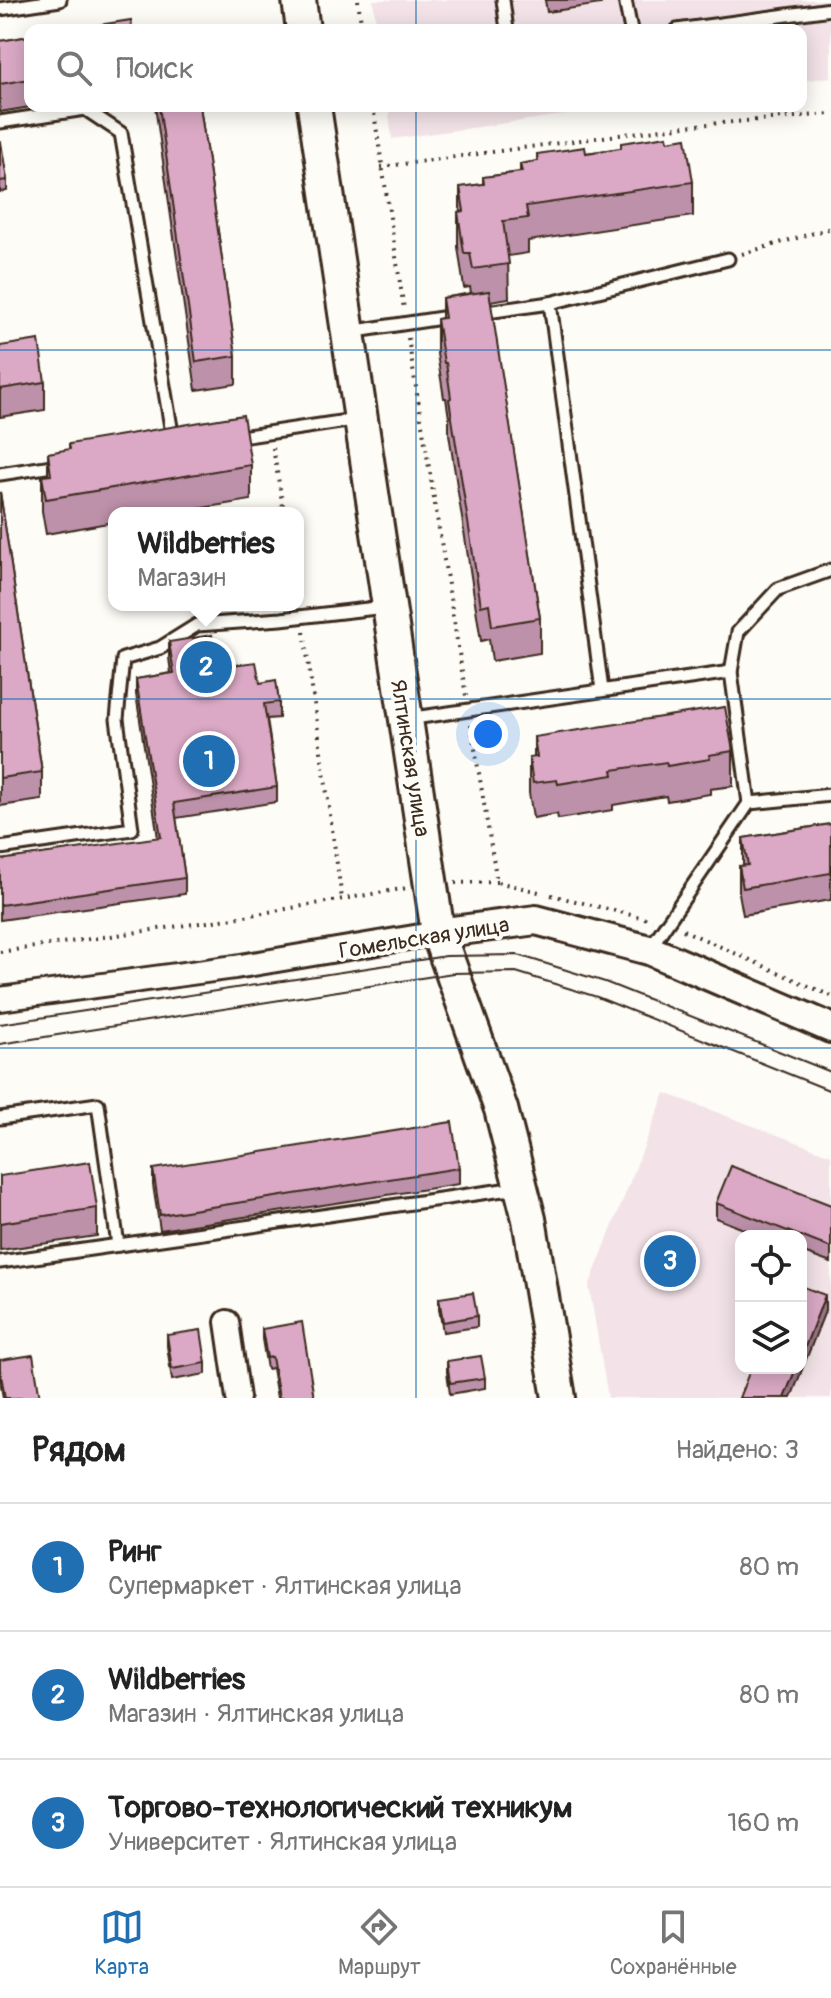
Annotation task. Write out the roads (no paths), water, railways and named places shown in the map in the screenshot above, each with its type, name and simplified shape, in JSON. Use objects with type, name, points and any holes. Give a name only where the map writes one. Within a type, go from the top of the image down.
[{"type":"main road","points":[[299,0],[302,24]]},
{"type":"main road","name":"Ялтинская улица","points":[[315,112],[438,933],[501,1109],[529,1219],[559,1398]]},
{"type":"street","name":"Гомельская улица","points":[[0,999],[235,967],[536,920],[649,950],[831,1028]]},
{"type":"street","points":[[227,1322],[238,1398]]},
{"type":"lane","points":[[0,9],[60,0]]},
{"type":"lane","points":[[503,0],[506,24]]},
{"type":"lane","points":[[625,0],[630,24]]},
{"type":"lane","points":[[721,24],[831,9]]},
{"type":"lane","points":[[0,122],[65,112]]},
{"type":"lane","points":[[90,112],[121,133],[180,446],[160,449]]},
{"type":"lane","points":[[347,333],[550,303],[728,259]]},
{"type":"lane","points":[[550,303],[602,690]]},
{"type":"lane","points":[[224,440],[360,419]]},
{"type":"lane","points":[[0,474],[73,463]]},
{"type":"lane","points":[[649,950],[749,803],[731,672],[738,632],[778,589],[831,570]]},
{"type":"lane","points":[[0,848],[132,829],[117,719],[123,659],[160,648],[197,625],[388,607]]},
{"type":"lane","points":[[405,719],[731,672]]},
{"type":"lane","points":[[749,803],[831,795]]},
{"type":"lane","points":[[0,1118],[98,1104],[118,1245]]},
{"type":"lane","points":[[0,1262],[521,1188]]},
{"type":"tram line","points":[[0,1024],[446,956],[518,955],[605,982],[831,1072]]},
{"type":"tram line","points":[[0,1044],[453,973],[516,972],[597,997],[831,1091]]},
{"type":"place","name":"Wildberries","points":[[206,667]]},
{"type":"place","name":"Ринг","points":[[209,761]]},
{"type":"place","name":"Торгово-технологический техникум","points":[[670,1261]]}]
